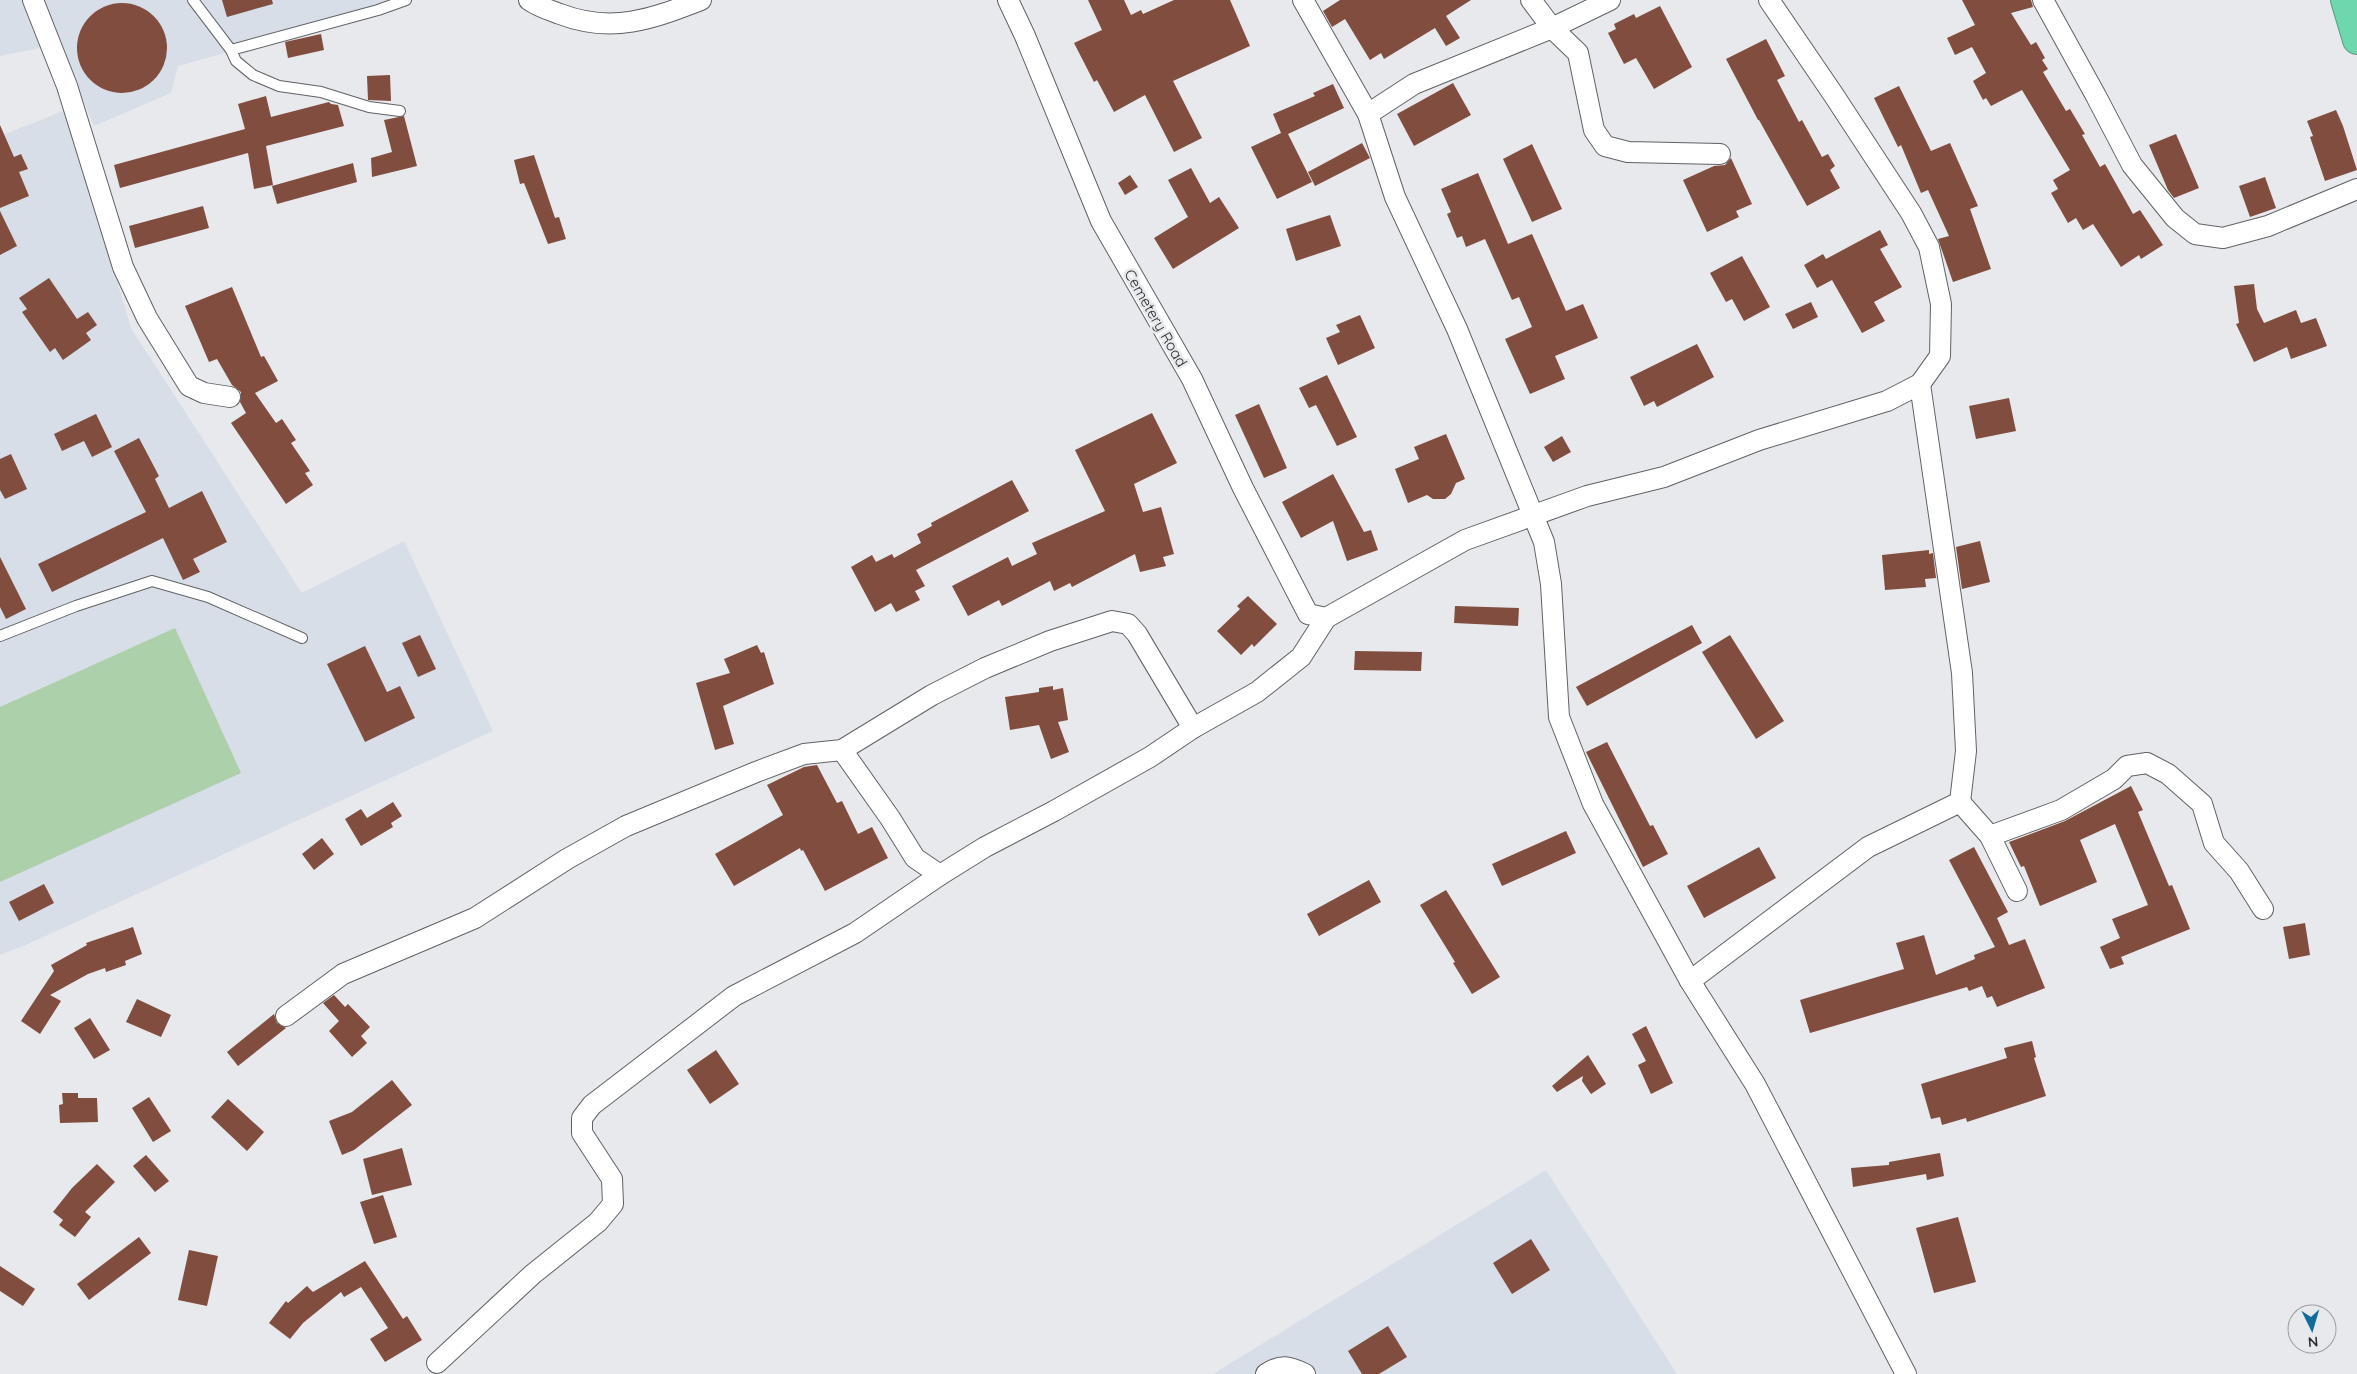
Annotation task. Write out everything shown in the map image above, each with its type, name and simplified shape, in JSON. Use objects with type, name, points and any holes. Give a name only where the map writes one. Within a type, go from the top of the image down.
[{"type":"highway","points":[[2345,0],[2357,40]]},
{"type":"street","points":[[33,0],[67,86],[123,267],[147,318],[189,386],[204,393],[230,397]]},
{"type":"street","points":[[529,0],[536,5],[573,19],[608,25],[655,18],[701,0]]},
{"type":"street","name":"Cemetery Road","points":[[1008,0],[1101,221],[1192,380],[1243,488],[1308,614],[1326,618]]},
{"type":"street","points":[[1303,0],[1368,114],[1395,197],[1457,329],[1544,542],[1550,584],[1559,717],[1593,804],[1690,981],[1755,1084],[1906,1374]]},
{"type":"street","points":[[1531,0],[1552,28],[1578,53],[1594,130],[1605,146],[1628,152],[1720,154]]},
{"type":"street","points":[[1368,114],[1414,84],[1552,28],[1610,0]]},
{"type":"street","points":[[437,1364],[533,1274],[598,1222],[613,1204],[612,1180],[582,1132],[582,1118],[592,1105],[734,996],[855,934],[940,875],[985,847],[1150,757],[1193,728],[1257,692],[1301,657],[1326,618],[1465,540],[1587,496],[1664,477],[1760,440],[1887,401],[1920,384],[1940,356],[1941,304],[1928,248],[1911,213],[1769,0]]},
{"type":"street","points":[[2042,0],[2132,165],[2175,218],[2195,234],[2223,238],[2268,226],[2357,189]]},
{"type":"street","points":[[1920,384],[1962,673],[1966,751],[1960,802],[1990,836],[2017,891]]},
{"type":"street","points":[[286,1016],[343,974],[475,918],[567,859],[626,826],[804,754],[842,750],[890,719],[985,668],[1050,641],[1112,622],[1128,624],[1137,634],[1193,728]]},
{"type":"street","points":[[842,750],[890,818],[915,858],[940,875]]},
{"type":"street","points":[[1990,836],[2061,810],[2114,779],[2127,766],[2147,763],[2168,774],[2202,804],[2214,843],[2239,871],[2263,909]]},
{"type":"street","points":[[1690,981],[1868,847],[1960,802]]},
{"type":"street","points":[[1266,1374],[1276,1367],[1292,1367],[1305,1374]]},
{"type":"lane","points":[[193,0],[236,61],[253,75],[279,86],[321,92],[369,107],[400,111]]},
{"type":"lane","points":[[230,50],[378,10],[406,0]]},
{"type":"lane","points":[[0,636],[76,606],[152,580],[208,597],[302,638]]},
{"type":"shaded area","points":[[0,0],[414,0],[178,66],[171,93],[94,126],[60,44],[0,56]]},
{"type":"shaded area","points":[[66,110],[131,328],[302,593],[404,541],[493,731],[28,944],[0,955],[0,136]]},
{"type":"shaded area","points":[[1546,1170],[1677,1374],[1213,1374]]},
{"type":"green space","points":[[175,628],[241,773],[0,882],[0,707]]},
{"type":"building","points":[[222,0],[272,0],[273,4],[227,17]]},
{"type":"building","points":[[1088,0],[1124,0],[1131,15],[1141,10],[1143,14],[1174,0],[1230,0],[1250,46],[1173,81],[1202,138],[1174,152],[1145,95],[1114,112],[1097,80],[1094,82],[1074,43],[1102,30]]},
{"type":"building","points":[[1340,0],[1471,0],[1446,16],[1460,38],[1446,46],[1435,28],[1384,59],[1381,53],[1370,60],[1345,19],[1332,27],[1323,11]]},
{"type":"building","points":[[1962,0],[2031,0],[2033,7],[2011,13],[2031,45],[2036,42],[2045,58],[2042,60],[2048,69],[2043,72],[2066,111],[2070,109],[2085,134],[2082,135],[2100,167],[2105,164],[2133,214],[2140,210],[2163,245],[2141,259],[2139,255],[2121,267],[2093,224],[2083,230],[2076,218],[2068,223],[2051,193],[2058,189],[2053,180],[2070,170],[2022,90],[1991,106],[1986,98],[1983,100],[1973,81],[1986,73],[1972,47],[1955,55],[1947,38],[1975,25]]},
{"type":"building","points":[[122,3],[139,6],[154,16],[164,31],[167,48],[164,65],[154,80],[139,90],[122,93],[105,90],[90,80],[80,65],[77,48],[80,31],[90,16],[105,6]]},
{"type":"building","points":[[1660,6],[1692,67],[1654,89],[1636,58],[1624,64],[1608,33],[1616,29],[1614,24],[1634,14],[1636,18]]},
{"type":"building","points":[[321,34],[324,50],[288,58],[285,42]]},
{"type":"building","points":[[1766,39],[1785,76],[1777,80],[1799,122],[1802,120],[1822,157],[1828,154],[1835,166],[1830,170],[1840,188],[1807,206],[1726,59]]},
{"type":"building","points":[[390,75],[391,101],[368,100],[367,76]]},
{"type":"building","points":[[1453,83],[1471,115],[1414,146],[1397,114]]},
{"type":"building","points":[[1333,84],[1344,108],[1288,134],[1312,182],[1277,199],[1251,147],[1281,133],[1273,114],[1315,96],[1313,93]]},
{"type":"building","points":[[1899,86],[1931,151],[1950,143],[1978,206],[1970,209],[1991,269],[1953,282],[1938,239],[1949,236],[1928,190],[1921,193],[1901,145],[1898,147],[1874,98]]},
{"type":"building","points":[[266,96],[271,117],[329,102],[338,105],[344,126],[266,146],[273,185],[254,189],[248,153],[120,188],[114,165],[245,129],[238,104]]},
{"type":"building","points":[[2336,110],[2357,170],[2325,181],[2310,137],[2313,136],[2307,121]]},
{"type":"building","points":[[404,116],[417,166],[372,177],[371,158],[392,152],[384,120]]},
{"type":"building","points":[[0,125],[14,157],[21,154],[28,169],[19,172],[29,196],[0,208]]},
{"type":"building","points":[[2176,134],[2199,188],[2174,198],[2168,190],[2149,145]]},
{"type":"building","points":[[1362,143],[1370,158],[1315,186],[1308,172]]},
{"type":"building","points":[[1532,144],[1562,209],[1532,222],[1503,159]]},
{"type":"building","points":[[534,155],[555,218],[559,217],[566,239],[548,244],[524,183],[520,184],[514,160]]},
{"type":"building","points":[[1731,158],[1752,204],[1736,211],[1739,217],[1707,232],[1683,180],[1714,166],[1725,165]]},
{"type":"building","points":[[353,163],[357,182],[277,204],[272,186]]},
{"type":"building","points":[[1191,168],[1210,203],[1219,197],[1239,228],[1173,269],[1154,238],[1188,217],[1168,180]]},
{"type":"building","points":[[1478,173],[1508,244],[1532,234],[1566,311],[1583,304],[1598,338],[1555,356],[1565,379],[1530,394],[1505,339],[1532,327],[1519,297],[1512,300],[1485,239],[1466,247],[1462,236],[1457,238],[1447,214],[1451,212],[1441,189]]},
{"type":"building","points":[[1130,175],[1138,187],[1125,195],[1118,183]]},
{"type":"building","points":[[2265,177],[2276,208],[2250,217],[2239,186]]},
{"type":"building","points":[[203,206],[209,228],[135,248],[129,226]]},
{"type":"building","points":[[0,211],[17,246],[0,255]]},
{"type":"building","points":[[1330,215],[1341,246],[1296,261],[1286,229]]},
{"type":"building","points":[[1880,230],[1888,245],[1880,249],[1902,287],[1874,302],[1885,321],[1862,333],[1832,280],[1817,288],[1804,265],[1823,254],[1826,259]]},
{"type":"building","points":[[1742,256],[1770,307],[1744,321],[1732,299],[1726,302],[1710,273]]},
{"type":"building","points":[[49,278],[77,319],[88,312],[97,325],[86,333],[91,340],[63,360],[55,348],[50,352],[22,312],[27,309],[19,298]]},
{"type":"building","points":[[2254,284],[2257,309],[2264,323],[2296,310],[2301,323],[2316,318],[2327,346],[2291,359],[2287,347],[2254,362],[2236,324],[2239,323],[2234,286]]},
{"type":"building","points":[[232,287],[261,357],[264,356],[278,381],[255,393],[276,423],[282,419],[296,440],[291,443],[310,471],[305,473],[313,485],[286,504],[231,423],[246,413],[240,402],[241,392],[232,385],[217,359],[209,362],[185,306]]},
{"type":"building","points":[[1811,302],[1818,317],[1793,329],[1785,314]]},
{"type":"building","points":[[1360,315],[1375,348],[1338,365],[1326,338],[1340,332],[1336,325]]},
{"type":"building","points":[[1697,344],[1714,377],[1657,407],[1654,401],[1644,406],[1630,377]]},
{"type":"building","points":[[1327,375],[1357,437],[1337,446],[1316,405],[1309,408],[1299,388]]},
{"type":"building","points":[[2009,398],[2016,431],[1976,439],[1969,406]]},
{"type":"building","points":[[1259,404],[1287,468],[1264,478],[1235,415]]},
{"type":"building","points":[[1152,413],[1177,463],[1134,484],[1143,512],[1161,507],[1174,554],[1163,557],[1166,566],[1140,572],[1135,554],[1072,587],[1070,583],[1054,591],[1050,581],[1002,606],[999,600],[968,616],[952,586],[1008,557],[1012,566],[1037,554],[1032,543],[1105,511],[1075,450]]},
{"type":"building","points":[[96,414],[112,447],[92,457],[84,441],[62,451],[54,434]]},
{"type":"building","points":[[1446,434],[1465,479],[1456,483],[1451,494],[1445,499],[1433,499],[1427,495],[1408,503],[1395,469],[1419,459],[1414,447]]},
{"type":"building","points":[[1562,436],[1571,452],[1553,462],[1544,447]]},
{"type":"building","points":[[139,438],[159,476],[155,479],[169,508],[202,491],[227,542],[193,559],[200,572],[183,580],[163,538],[52,592],[38,564],[146,512],[114,451]]},
{"type":"building","points":[[11,454],[27,489],[5,499],[0,490],[0,459]]},
{"type":"building","points":[[1333,474],[1364,532],[1371,530],[1378,550],[1347,561],[1333,521],[1301,538],[1282,502]]},
{"type":"building","points":[[1012,480],[1029,511],[916,570],[925,586],[915,591],[920,600],[896,612],[891,603],[875,612],[851,567],[872,555],[876,562],[892,554],[894,558],[921,543],[917,534],[932,526],[931,523]]},
{"type":"building","points":[[1980,541],[1990,582],[1962,589],[1956,547]]},
{"type":"building","points":[[1929,550],[1929,554],[1933,553],[1936,578],[1925,579],[1926,587],[1885,590],[1882,555]]},
{"type":"building","points":[[0,557],[26,609],[6,619],[0,607]]},
{"type":"building","points":[[1248,596],[1277,624],[1254,647],[1252,644],[1241,655],[1217,631],[1240,609],[1237,606]]},
{"type":"building","points":[[1455,606],[1519,608],[1518,626],[1454,623]]},
{"type":"building","points":[[1692,625],[1702,643],[1587,706],[1576,687]]},
{"type":"building","points":[[420,635],[436,669],[418,677],[402,643]]},
{"type":"building","points":[[1730,635],[1784,721],[1756,739],[1702,652]]},
{"type":"building","points":[[757,645],[761,653],[764,652],[774,684],[723,706],[734,744],[715,750],[696,683],[730,673],[724,659]]},
{"type":"building","points":[[365,646],[387,692],[400,686],[415,718],[365,742],[327,664]]},
{"type":"building","points":[[1355,651],[1422,652],[1421,671],[1354,670]]},
{"type":"building","points":[[1053,686],[1053,690],[1063,688],[1068,720],[1058,722],[1069,752],[1051,759],[1039,725],[1010,730],[1005,697],[1039,692],[1039,688]]},
{"type":"building","points":[[1607,742],[1650,826],[1653,825],[1668,854],[1643,867],[1586,752]]},
{"type":"building","points":[[817,765],[837,803],[842,801],[858,834],[872,827],[888,858],[825,891],[803,850],[801,851],[800,848],[734,886],[715,854],[783,815],[767,785],[804,767]]},
{"type":"building","points":[[2131,786],[2143,810],[2138,812],[2169,886],[2172,885],[2190,929],[2121,957],[2124,964],[2110,969],[2100,947],[2120,938],[2112,919],[2148,905],[2115,824],[2080,840],[2097,882],[2040,906],[2024,866],[2021,867],[2009,842],[2065,821]]},
{"type":"building","points":[[393,802],[402,816],[391,823],[393,827],[361,846],[345,819],[361,809],[367,818]]},
{"type":"building","points":[[1566,831],[1576,853],[1502,886],[1492,864]]},
{"type":"building","points":[[322,838],[334,854],[314,870],[302,854]]},
{"type":"building","points":[[1759,847],[1776,878],[1704,918],[1687,886]]},
{"type":"building","points":[[1974,847],[2008,912],[1997,918],[2009,945],[2025,939],[2045,988],[1997,1007],[1992,996],[1987,998],[1982,986],[1969,991],[1967,987],[1810,1033],[1800,1000],[1904,969],[1896,943],[1924,935],[1936,975],[1975,959],[1974,955],[1995,947],[1949,860]]},
{"type":"building","points":[[1369,880],[1381,902],[1319,936],[1307,914]]},
{"type":"building","points":[[44,884],[54,903],[19,921],[9,902]]},
{"type":"building","points":[[1446,890],[1500,977],[1472,994],[1420,905]]},
{"type":"building","points":[[2305,923],[2310,955],[2289,959],[2283,927]]},
{"type":"building","points":[[133,927],[142,954],[125,961],[126,965],[106,972],[105,968],[88,974],[50,995],[61,1001],[40,1034],[21,1021],[54,971],[51,965],[87,945],[86,943]]},
{"type":"building","points":[[334,995],[345,1007],[348,1004],[370,1027],[361,1036],[367,1043],[352,1057],[329,1031],[339,1021],[323,1003]]},
{"type":"building","points":[[137,999],[171,1015],[161,1037],[126,1022]]},
{"type":"building","points":[[274,1014],[277,1023],[286,1028],[238,1066],[227,1052]]},
{"type":"building","points":[[90,1018],[110,1050],[94,1059],[74,1028]]},
{"type":"building","points":[[1646,1026],[1673,1083],[1651,1094],[1638,1065],[1646,1061],[1632,1034]]},
{"type":"building","points":[[2032,1041],[2036,1057],[2034,1058],[2046,1096],[1967,1122],[1966,1118],[1942,1125],[1940,1117],[1931,1119],[1921,1084],[2007,1058],[2004,1048]]},
{"type":"building","points":[[716,1050],[739,1084],[710,1104],[687,1070]]},
{"type":"building","points":[[1588,1055],[1606,1084],[1591,1094],[1582,1081],[1583,1076],[1557,1092],[1552,1086]]},
{"type":"building","points":[[392,1080],[412,1105],[354,1150],[342,1155],[329,1121],[352,1112]]},
{"type":"building","points":[[62,1093],[78,1093],[78,1098],[97,1098],[98,1122],[60,1123],[59,1105],[63,1104]]},
{"type":"building","points":[[149,1097],[171,1131],[153,1142],[132,1108]]},
{"type":"building","points":[[228,1099],[264,1132],[247,1151],[211,1117]]},
{"type":"building","points":[[402,1148],[412,1185],[372,1195],[363,1159]]},
{"type":"building","points":[[1940,1153],[1944,1176],[1927,1180],[1926,1174],[1853,1187],[1851,1168],[1889,1165],[1889,1162]]},
{"type":"building","points":[[146,1155],[169,1181],[155,1192],[133,1166]]},
{"type":"building","points":[[97,1164],[115,1182],[85,1212],[91,1217],[75,1237],[59,1225],[63,1220],[53,1212],[72,1188]]},
{"type":"building","points":[[383,1195],[397,1237],[374,1244],[360,1202]]},
{"type":"building","points":[[1958,1217],[1976,1282],[1934,1293],[1916,1228]]},
{"type":"building","points":[[139,1237],[151,1253],[89,1300],[77,1284]]},
{"type":"building","points":[[1531,1239],[1550,1270],[1512,1294],[1493,1263]]},
{"type":"building","points":[[189,1250],[218,1256],[207,1306],[178,1300]]},
{"type":"building","points":[[365,1261],[403,1319],[407,1316],[422,1340],[385,1362],[370,1339],[388,1328],[361,1287],[344,1297],[341,1292],[303,1323],[290,1339],[269,1323],[286,1301],[288,1303],[307,1286],[313,1292]]},
{"type":"building","points":[[0,1266],[35,1289],[23,1306],[0,1291]]},
{"type":"building","points":[[1388,1326],[1407,1357],[1379,1374],[1362,1374],[1348,1351]]}]
